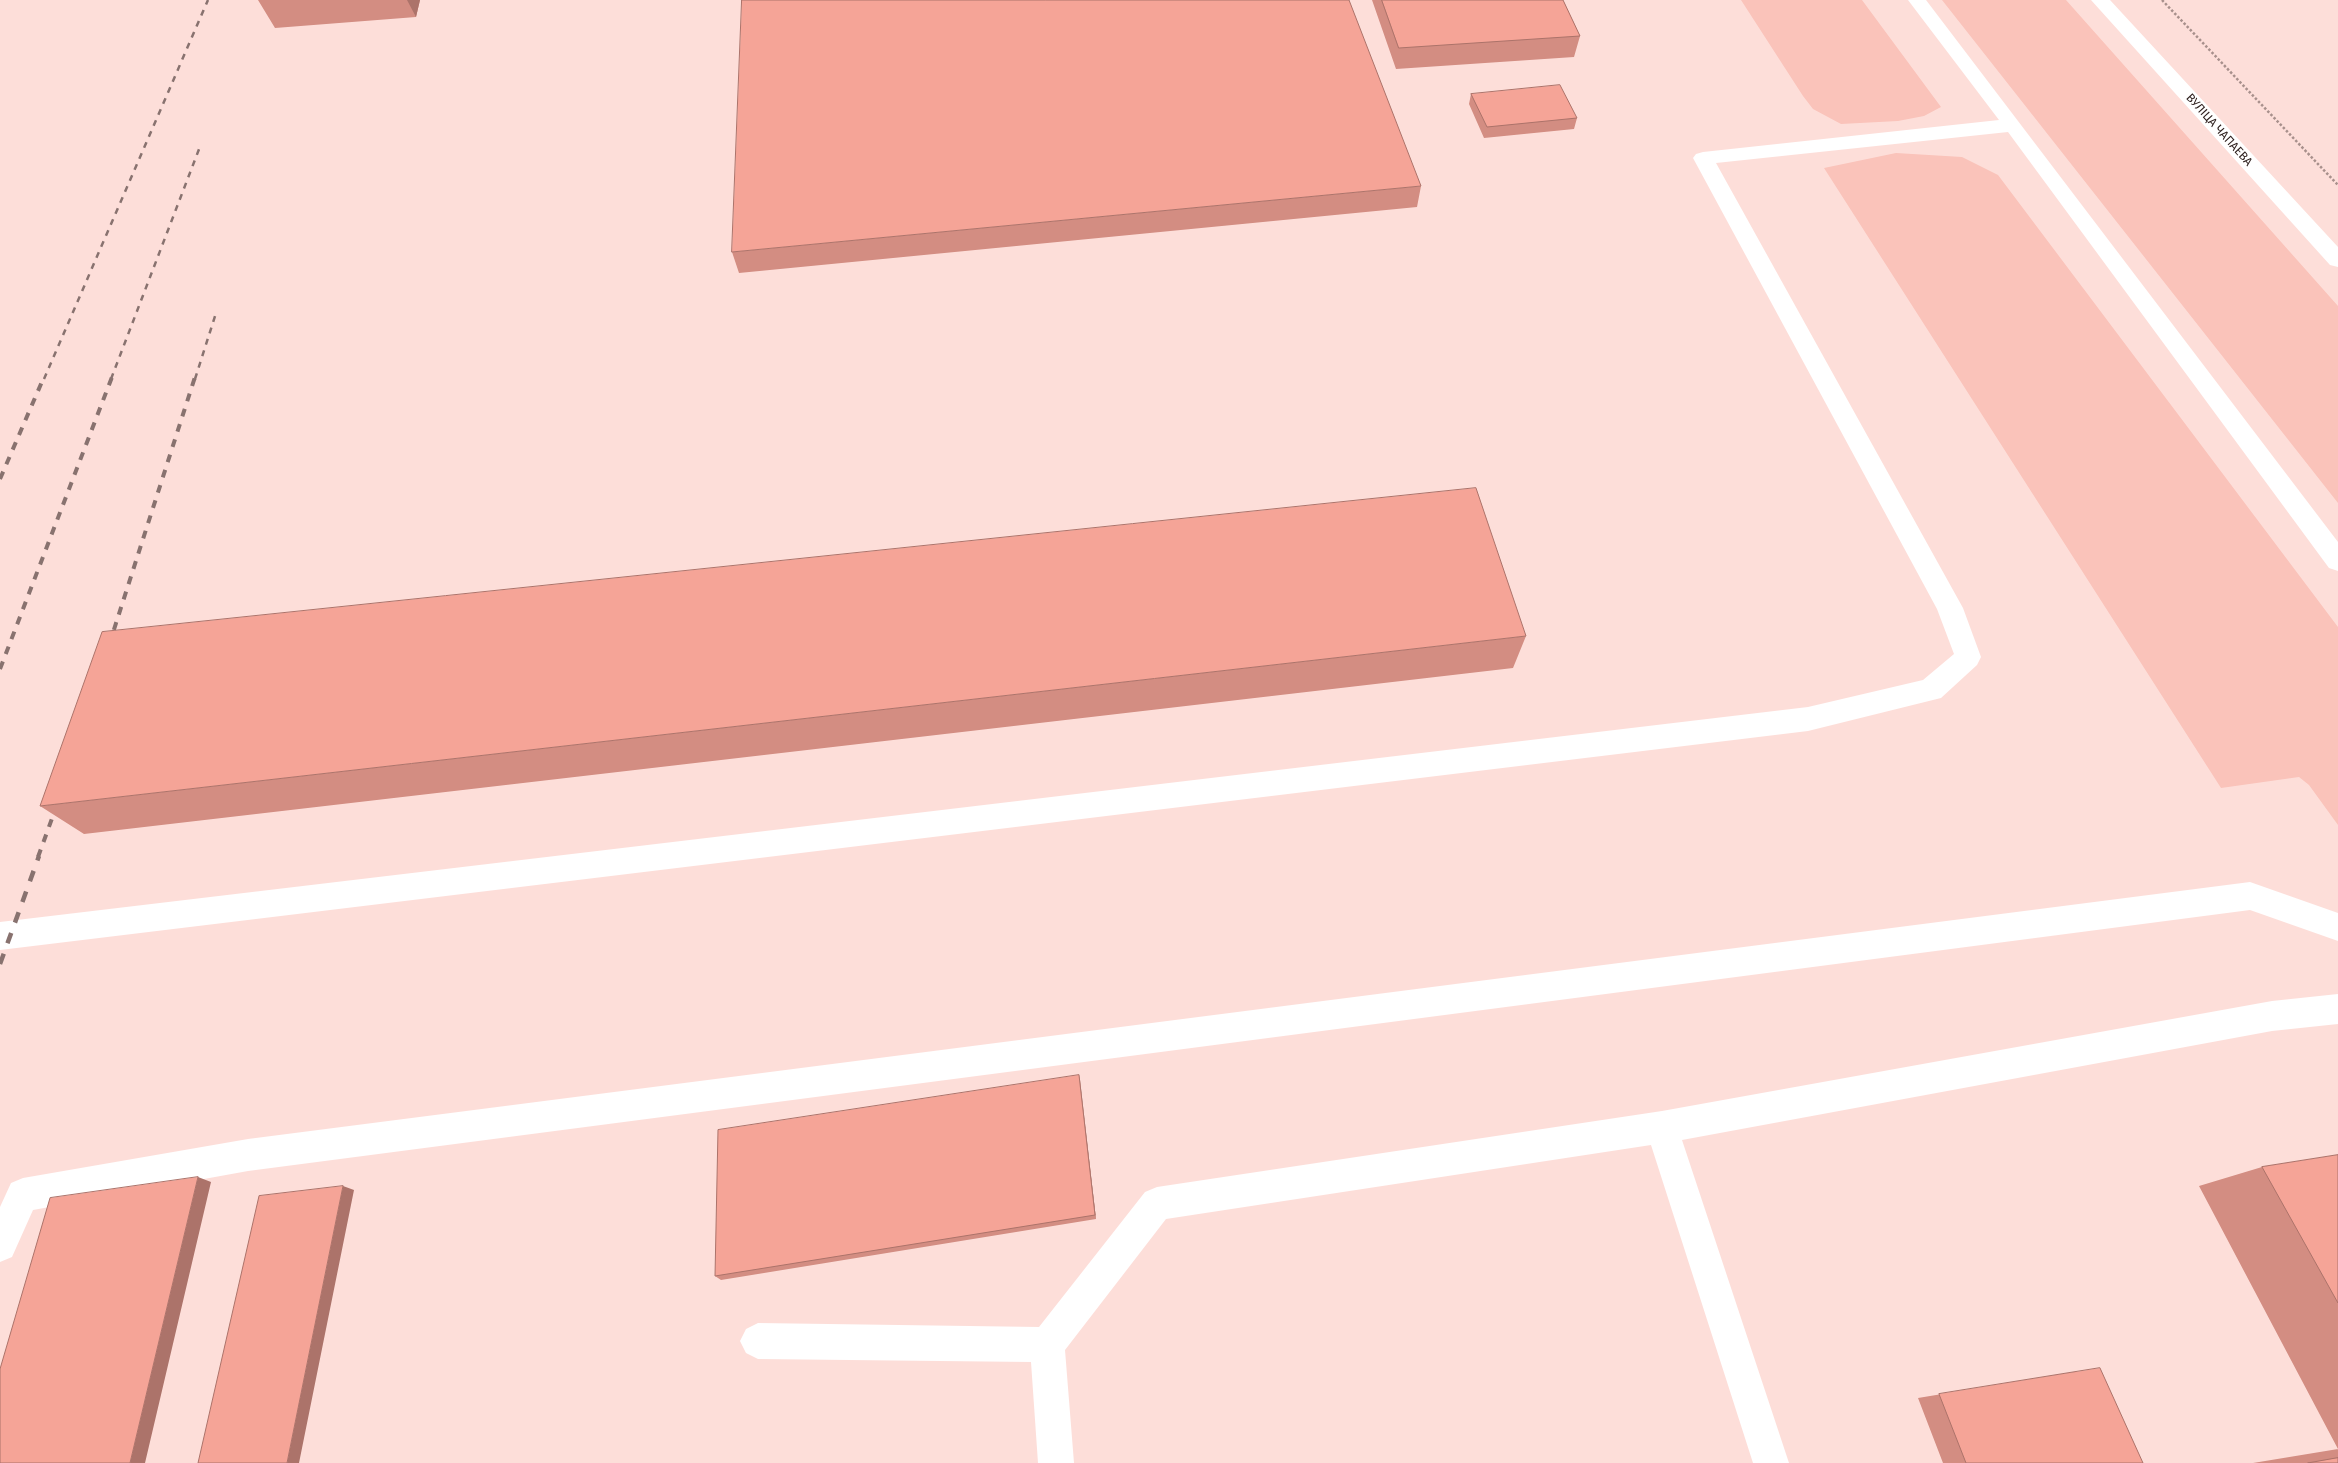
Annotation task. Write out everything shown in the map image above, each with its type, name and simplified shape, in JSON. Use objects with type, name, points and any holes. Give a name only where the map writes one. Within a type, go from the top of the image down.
[{"type":"street","points":[[1918,0],[2338,561]]},
{"type":"street","name":"ВУЛІЦА ЧАПАЕВА","points":[[2100,0],[2338,260]]},
{"type":"street","points":[[0,936],[88,927],[1808,719],[1931,690],[1968,657],[1950,608],[1703,158],[2013,125]]},
{"type":"street","points":[[0,1245],[23,1195],[248,1155],[2250,896],[2338,927]]},
{"type":"street","points":[[1056,1463],[1047,1344],[1157,1204],[1662,1127],[2272,1016],[2338,1009]]},
{"type":"street","points":[[1662,1127],[1771,1463]]},
{"type":"street","points":[[758,1341],[1047,1344]]},
{"type":"path","points":[[2162,0],[2338,186]]},
{"type":"shaded area","points":[[1741,0],[1862,0],[1941,107],[1924,116],[1898,121],[1841,124],[1813,109]]},
{"type":"shaded area","points":[[1942,0],[2066,0],[2338,306],[2338,503]]},
{"type":"shaded area","points":[[1896,153],[1962,157],[1998,175],[2338,627],[2338,825],[2309,785],[2299,777],[2221,788],[1824,168]]},
{"type":"building","points":[[742,0],[1349,0],[1421,186],[732,252]]},
{"type":"building","points":[[1382,0],[1563,0],[1580,36],[1399,48]]},
{"type":"building","points":[[1560,85],[1577,118],[1487,127],[1471,94]]},
{"type":"building","points":[[1476,488],[1526,636],[40,806],[102,632]]},
{"type":"building","points":[[1079,1075],[1095,1215],[715,1276],[718,1130]]},
{"type":"building","points":[[2338,1155],[2338,1303],[2262,1167]]},
{"type":"building","points":[[198,1177],[130,1463],[0,1463],[0,1369],[50,1198]]},
{"type":"building","points":[[343,1186],[287,1463],[198,1463],[259,1196]]},
{"type":"building","points":[[2100,1368],[2143,1463],[1966,1463],[1939,1394]]},
{"type":"building","points":[[2338,1458],[2338,1463],[2308,1463]]},
{"type":"railway","points":[[44,379],[208,0]]},
{"type":"railway","points":[[111,379],[201,144]]},
{"type":"railway","points":[[195,379],[216,313]]},
{"type":"railway","points":[[0,479],[44,377]]},
{"type":"railway","points":[[0,669],[112,377]]},
{"type":"railway","points":[[109,645],[195,377]]},
{"type":"railway","points":[[38,857],[58,802]]},
{"type":"railway","points":[[0,964],[39,856]]}]
